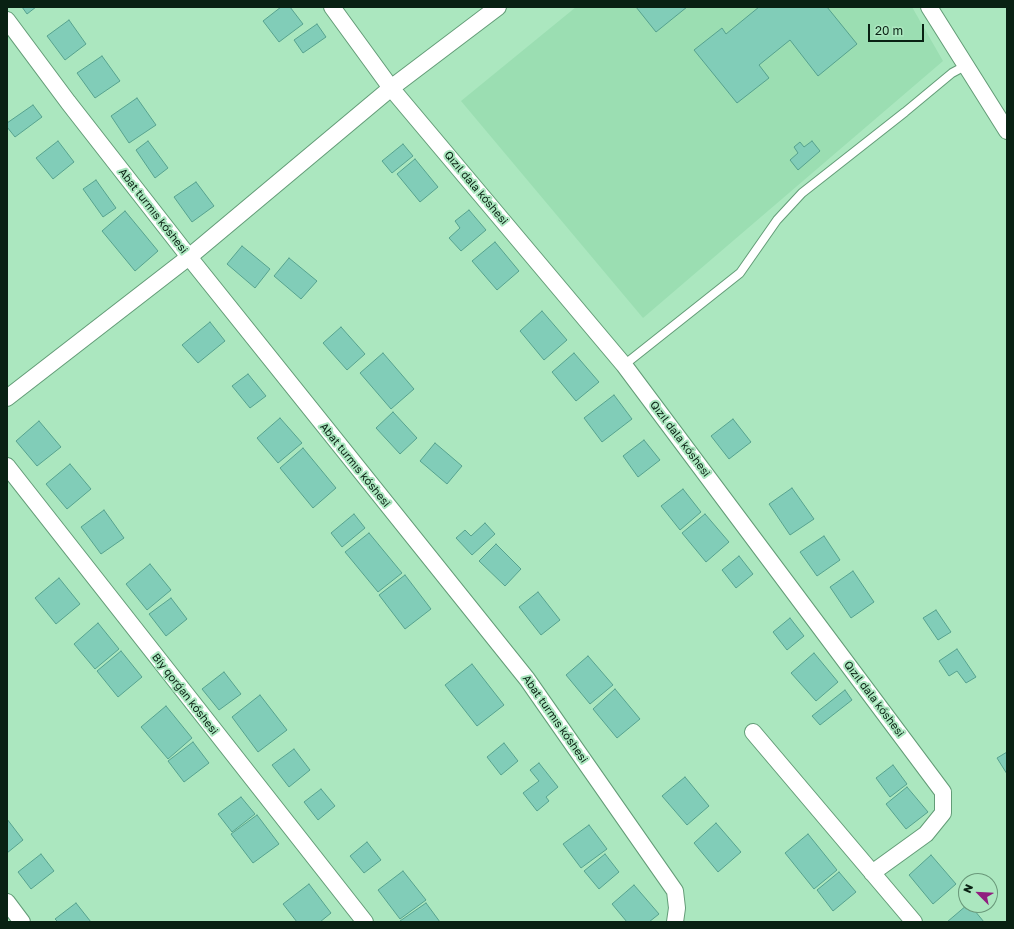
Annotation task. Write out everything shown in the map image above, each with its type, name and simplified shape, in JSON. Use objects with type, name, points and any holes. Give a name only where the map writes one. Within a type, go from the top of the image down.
[{"type":"street","name":"Qızıl dala kóshesi","points":[[332,7],[391,88],[624,365],[943,792],[943,813],[926,834],[872,873]]},
{"type":"street","points":[[7,398],[189,257],[391,88],[498,7]]},
{"type":"street","points":[[929,7],[1007,131]]},
{"type":"street","name":"Abat turmıs kóshesi","points":[[7,20],[68,102],[189,257],[527,679],[675,891],[677,908],[675,922]]},
{"type":"street","name":"Biy qorǵan kóshesi","points":[[7,466],[365,922]]},
{"type":"street","points":[[753,732],[914,922]]},
{"type":"street","points":[[7,902],[22,922]]},
{"type":"lane","points":[[624,365],[740,273],[777,220],[802,192],[905,112],[952,73],[966,66]]},
{"type":"shaded area","points":[[576,7],[912,7],[943,61],[643,318],[461,101]]},
{"type":"building","points":[[22,7],[36,7],[27,14]]},
{"type":"building","points":[[281,7],[290,7],[303,24],[279,42],[263,21]]},
{"type":"building","points":[[636,7],[687,7],[656,32]]},
{"type":"building","points":[[759,7],[827,7],[857,44],[818,76],[790,40],[759,65],[769,78],[737,103],[694,50],[722,28],[726,34]]},
{"type":"building","points":[[69,20],[86,44],[65,60],[47,36]]},
{"type":"building","points":[[317,24],[326,37],[303,53],[294,40]]},
{"type":"building","points":[[102,56],[120,81],[95,98],[77,73]]},
{"type":"building","points":[[137,98],[156,125],[129,143],[111,116]]},
{"type":"building","points":[[33,105],[42,117],[15,137],[7,127],[7,123]]},
{"type":"building","points":[[58,141],[74,162],[53,179],[36,158]]},
{"type":"building","points":[[148,141],[168,168],[155,178],[136,150]]},
{"type":"building","points":[[812,141],[820,151],[798,170],[790,160],[798,153],[794,147],[800,142],[804,147]]},
{"type":"building","points":[[403,144],[413,156],[392,173],[382,161]]},
{"type":"building","points":[[415,159],[438,187],[420,202],[397,174]]},
{"type":"building","points":[[96,180],[116,208],[103,217],[83,189]]},
{"type":"building","points":[[196,182],[214,206],[192,222],[174,197]]},
{"type":"building","points":[[469,210],[486,230],[461,251],[449,238],[460,228],[455,221]]},
{"type":"building","points":[[125,211],[158,251],[135,271],[102,231]]},
{"type":"building","points":[[495,242],[519,271],[497,290],[472,261]]},
{"type":"building","points":[[242,246],[270,269],[255,288],[227,264]]},
{"type":"building","points":[[289,258],[317,281],[301,299],[274,276]]},
{"type":"building","points":[[542,311],[567,340],[544,360],[520,331]]},
{"type":"building","points":[[210,322],[225,341],[198,363],[182,345]]},
{"type":"building","points":[[341,327],[365,354],[347,370],[323,343]]},
{"type":"building","points":[[383,353],[414,389],[391,409],[360,373]]},
{"type":"building","points":[[574,353],[599,382],[576,401],[552,372]]},
{"type":"building","points":[[248,374],[266,396],[250,408],[232,386]]},
{"type":"building","points":[[614,395],[632,419],[602,442],[584,418]]},
{"type":"building","points":[[393,412],[417,438],[400,454],[376,428]]},
{"type":"building","points":[[280,418],[302,443],[278,463],[257,438]]},
{"type":"building","points":[[733,419],[751,442],[729,459],[711,436]]},
{"type":"building","points":[[39,421],[61,447],[37,466],[16,441]]},
{"type":"building","points":[[644,440],[660,460],[638,477],[623,456]]},
{"type":"building","points":[[435,443],[462,466],[447,484],[420,461]]},
{"type":"building","points":[[303,448],[336,488],[313,508],[280,468]]},
{"type":"building","points":[[70,464],[91,489],[67,509],[46,484]]},
{"type":"building","points":[[792,488],[814,519],[790,535],[769,504]]},
{"type":"building","points":[[683,489],[701,512],[680,530],[661,506]]},
{"type":"building","points":[[104,510],[124,538],[101,554],[81,527]]},
{"type":"building","points":[[354,514],[365,528],[342,547],[331,533]]},
{"type":"building","points":[[705,514],[729,542],[706,562],[682,533]]},
{"type":"building","points":[[485,523],[495,534],[472,555],[456,538],[465,530],[471,536]]},
{"type":"building","points":[[369,533],[402,573],[378,592],[345,552]]},
{"type":"building","points":[[824,536],[840,560],[817,576],[800,552]]},
{"type":"building","points":[[496,544],[521,569],[505,586],[479,561]]},
{"type":"building","points":[[739,556],[753,574],[736,588],[722,570]]},
{"type":"building","points":[[150,564],[171,590],[147,610],[126,584]]},
{"type":"building","points":[[853,571],[874,602],[851,618],[830,587]]},
{"type":"building","points":[[405,575],[431,609],[405,629],[379,595]]},
{"type":"building","points":[[59,578],[80,604],[56,624],[35,598]]},
{"type":"building","points":[[538,592],[560,620],[541,635],[519,607]]},
{"type":"building","points":[[171,598],[187,619],[166,636],[149,614]]},
{"type":"building","points":[[936,610],[951,632],[938,640],[923,618]]},
{"type":"building","points":[[790,618],[804,636],[787,650],[773,632]]},
{"type":"building","points":[[98,623],[119,649],[95,669],[74,644]]},
{"type":"building","points":[[957,649],[976,677],[966,683],[957,671],[949,676],[939,661]]},
{"type":"building","points":[[121,651],[142,677],[118,697],[97,671]]},
{"type":"building","points":[[814,653],[838,682],[816,701],[791,673]]},
{"type":"building","points":[[588,656],[613,685],[590,704],[566,675]]},
{"type":"building","points":[[472,664],[504,705],[477,726],[445,685]]},
{"type":"building","points":[[224,672],[241,694],[219,710],[202,689]]},
{"type":"building","points":[[615,689],[640,719],[617,738],[593,709]]},
{"type":"building","points":[[845,690],[852,700],[820,725],[812,716]]},
{"type":"building","points":[[260,695],[287,730],[258,752],[232,717]]},
{"type":"building","points":[[166,706],[192,738],[168,759],[141,727]]},
{"type":"building","points":[[193,742],[209,763],[184,782],[168,761]]},
{"type":"building","points":[[504,743],[518,761],[501,775],[487,757]]},
{"type":"building","points":[[294,749],[310,770],[289,787],[272,765]]},
{"type":"building","points":[[1007,752],[1007,774],[997,758]]},
{"type":"building","points":[[539,763],[558,787],[546,797],[549,801],[537,811],[523,793],[539,781],[530,770]]},
{"type":"building","points":[[893,765],[907,784],[890,797],[876,778]]},
{"type":"building","points":[[685,777],[709,806],[687,825],[662,796]]},
{"type":"building","points":[[907,787],[928,812],[906,829],[886,804]]},
{"type":"building","points":[[321,789],[335,806],[318,820],[304,802]]},
{"type":"building","points":[[241,797],[255,814],[232,832],[218,814]]},
{"type":"building","points":[[257,815],[279,844],[253,863],[231,834]]},
{"type":"building","points":[[7,819],[23,840],[7,853]]},
{"type":"building","points":[[716,823],[741,852],[718,872],[694,843]]},
{"type":"building","points":[[589,825],[607,849],[581,868],[563,844]]},
{"type":"building","points":[[808,834],[837,870],[814,889],[785,853]]},
{"type":"building","points":[[367,842],[381,860],[364,873],[350,856]]},
{"type":"building","points":[[41,854],[54,871],[31,889],[18,872]]},
{"type":"building","points":[[605,854],[619,872],[599,889],[584,871]]},
{"type":"building","points":[[931,855],[956,884],[933,904],[909,875]]},
{"type":"building","points":[[403,871],[426,900],[400,919],[378,890]]},
{"type":"building","points":[[839,872],[856,892],[833,911],[817,890]]},
{"type":"building","points":[[309,884],[331,913],[320,922],[297,922],[283,904]]},
{"type":"building","points":[[634,885],[659,914],[649,922],[627,922],[612,904]]},
{"type":"building","points":[[76,903],[91,922],[58,922],[55,919]]},
{"type":"building","points":[[426,903],[440,922],[400,921]]},
{"type":"building","points":[[958,913],[977,913],[984,922],[947,922]]}]
